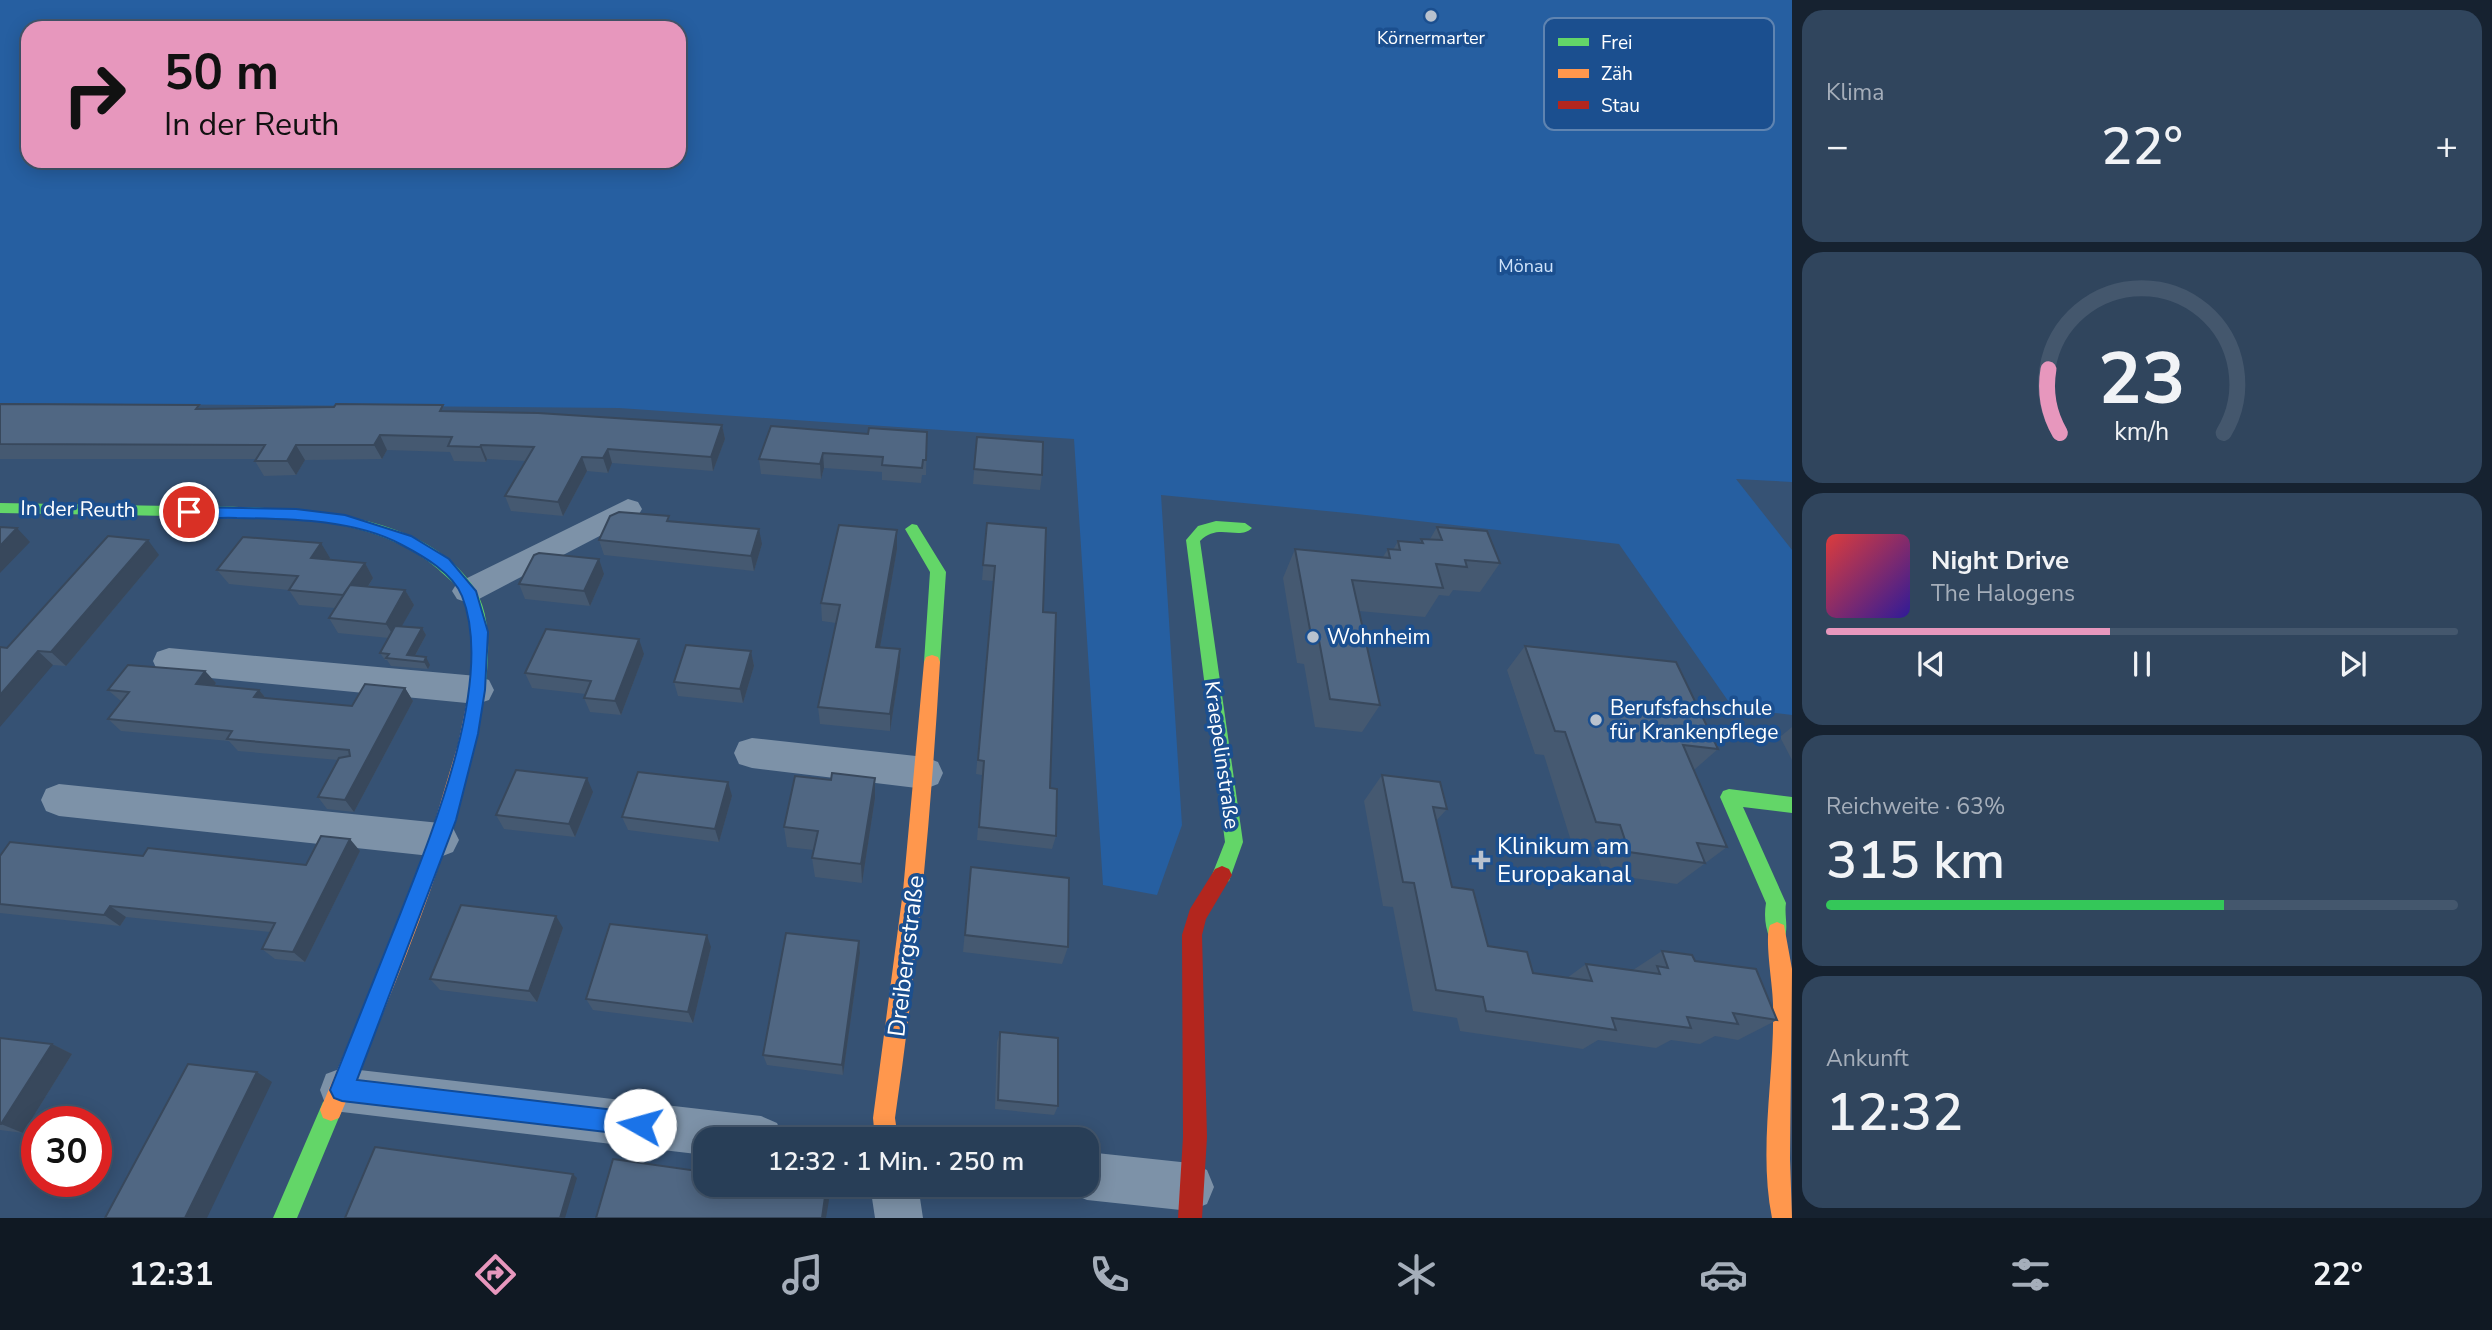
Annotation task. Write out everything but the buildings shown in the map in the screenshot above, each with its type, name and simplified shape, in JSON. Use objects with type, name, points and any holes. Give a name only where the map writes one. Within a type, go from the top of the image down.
[{"type":"street","name":"In der Reuth","points":[[0,508],[296,514],[340,519],[405,540],[444,563],[468,591],[480,632],[477,690],[458,780],[440,840],[342,1090],[285,1218]]},
{"type":"street","points":[[468,591],[628,509]]},
{"type":"street","name":"Kraepelinstraße","points":[[1099,1179],[1190,1202],[1195,1138],[1192,935],[1197,916],[1225,870],[1234,842],[1193,540],[1196,533],[1205,528],[1245,528]]},
{"type":"street","name":"Dreibergstraße","points":[[885,1127],[884,1118],[904,991],[925,773],[938,572],[912,529]]},
{"type":"street","points":[[169,661],[477,690]]},
{"type":"street","points":[[752,753],[925,773]]},
{"type":"street","points":[[1784,1218],[1779,1198],[1777,1149],[1782,1098],[1784,977],[1774,913],[1776,903],[1729,797],[1792,805]]},
{"type":"street","points":[[59,800],[440,840]]},
{"type":"street","points":[[342,1090],[693,1131]]},
{"type":"street","points":[[896,1197],[899,1218]]},
{"type":"green space","name":"Mönau","points":[[0,0],[1792,0],[1792,482],[1736,479],[1792,550],[1792,715],[1733,708],[1619,544],[1161,495],[1182,825],[1157,895],[1103,885],[1074,439],[619,408],[0,403]]},
{"type":"traffic: fast","points":[[0,508],[296,514],[338,520],[398,537],[434,557],[460,580],[468,591],[479,627],[477,691]]},
{"type":"traffic: fast","points":[[1222,875],[1234,842],[1193,540],[1209,527],[1245,528]]},
{"type":"traffic: fast","points":[[912,529],[938,572],[932,662]]},
{"type":"traffic: fast","points":[[1777,932],[1774,913],[1776,903],[1729,797],[1792,805]]},
{"type":"traffic: fast","points":[[285,1218],[331,1110]]},
{"type":"traffic: slow","points":[[885,1127],[913,891],[932,662]]},
{"type":"traffic: slow","points":[[331,1110],[396,957],[436,851],[467,744],[477,691]]},
{"type":"traffic: slow","points":[[1777,932],[1785,1037],[1778,1159],[1784,1218]]},
{"type":"traffic: jam","points":[[1190,1218],[1195,1137],[1192,935],[1197,916],[1222,875]]},
{"type":"place","name":"Körnermarter","points":[[1431,16]]},
{"type":"place","name":"Wohnheim","points":[[1313,637]]},
{"type":"place","name":"Berufsfachschule für Krankenpflege","points":[[1596,720]]},
{"type":"place","name":"Klinikum am Europakanal","points":[[1481,860]]},
{"type":"route","points":[[189,512],[296,514],[340,519],[405,540],[444,563],[468,591],[480,632],[477,690],[469,734],[440,840],[342,1090],[640,1125]]}]
